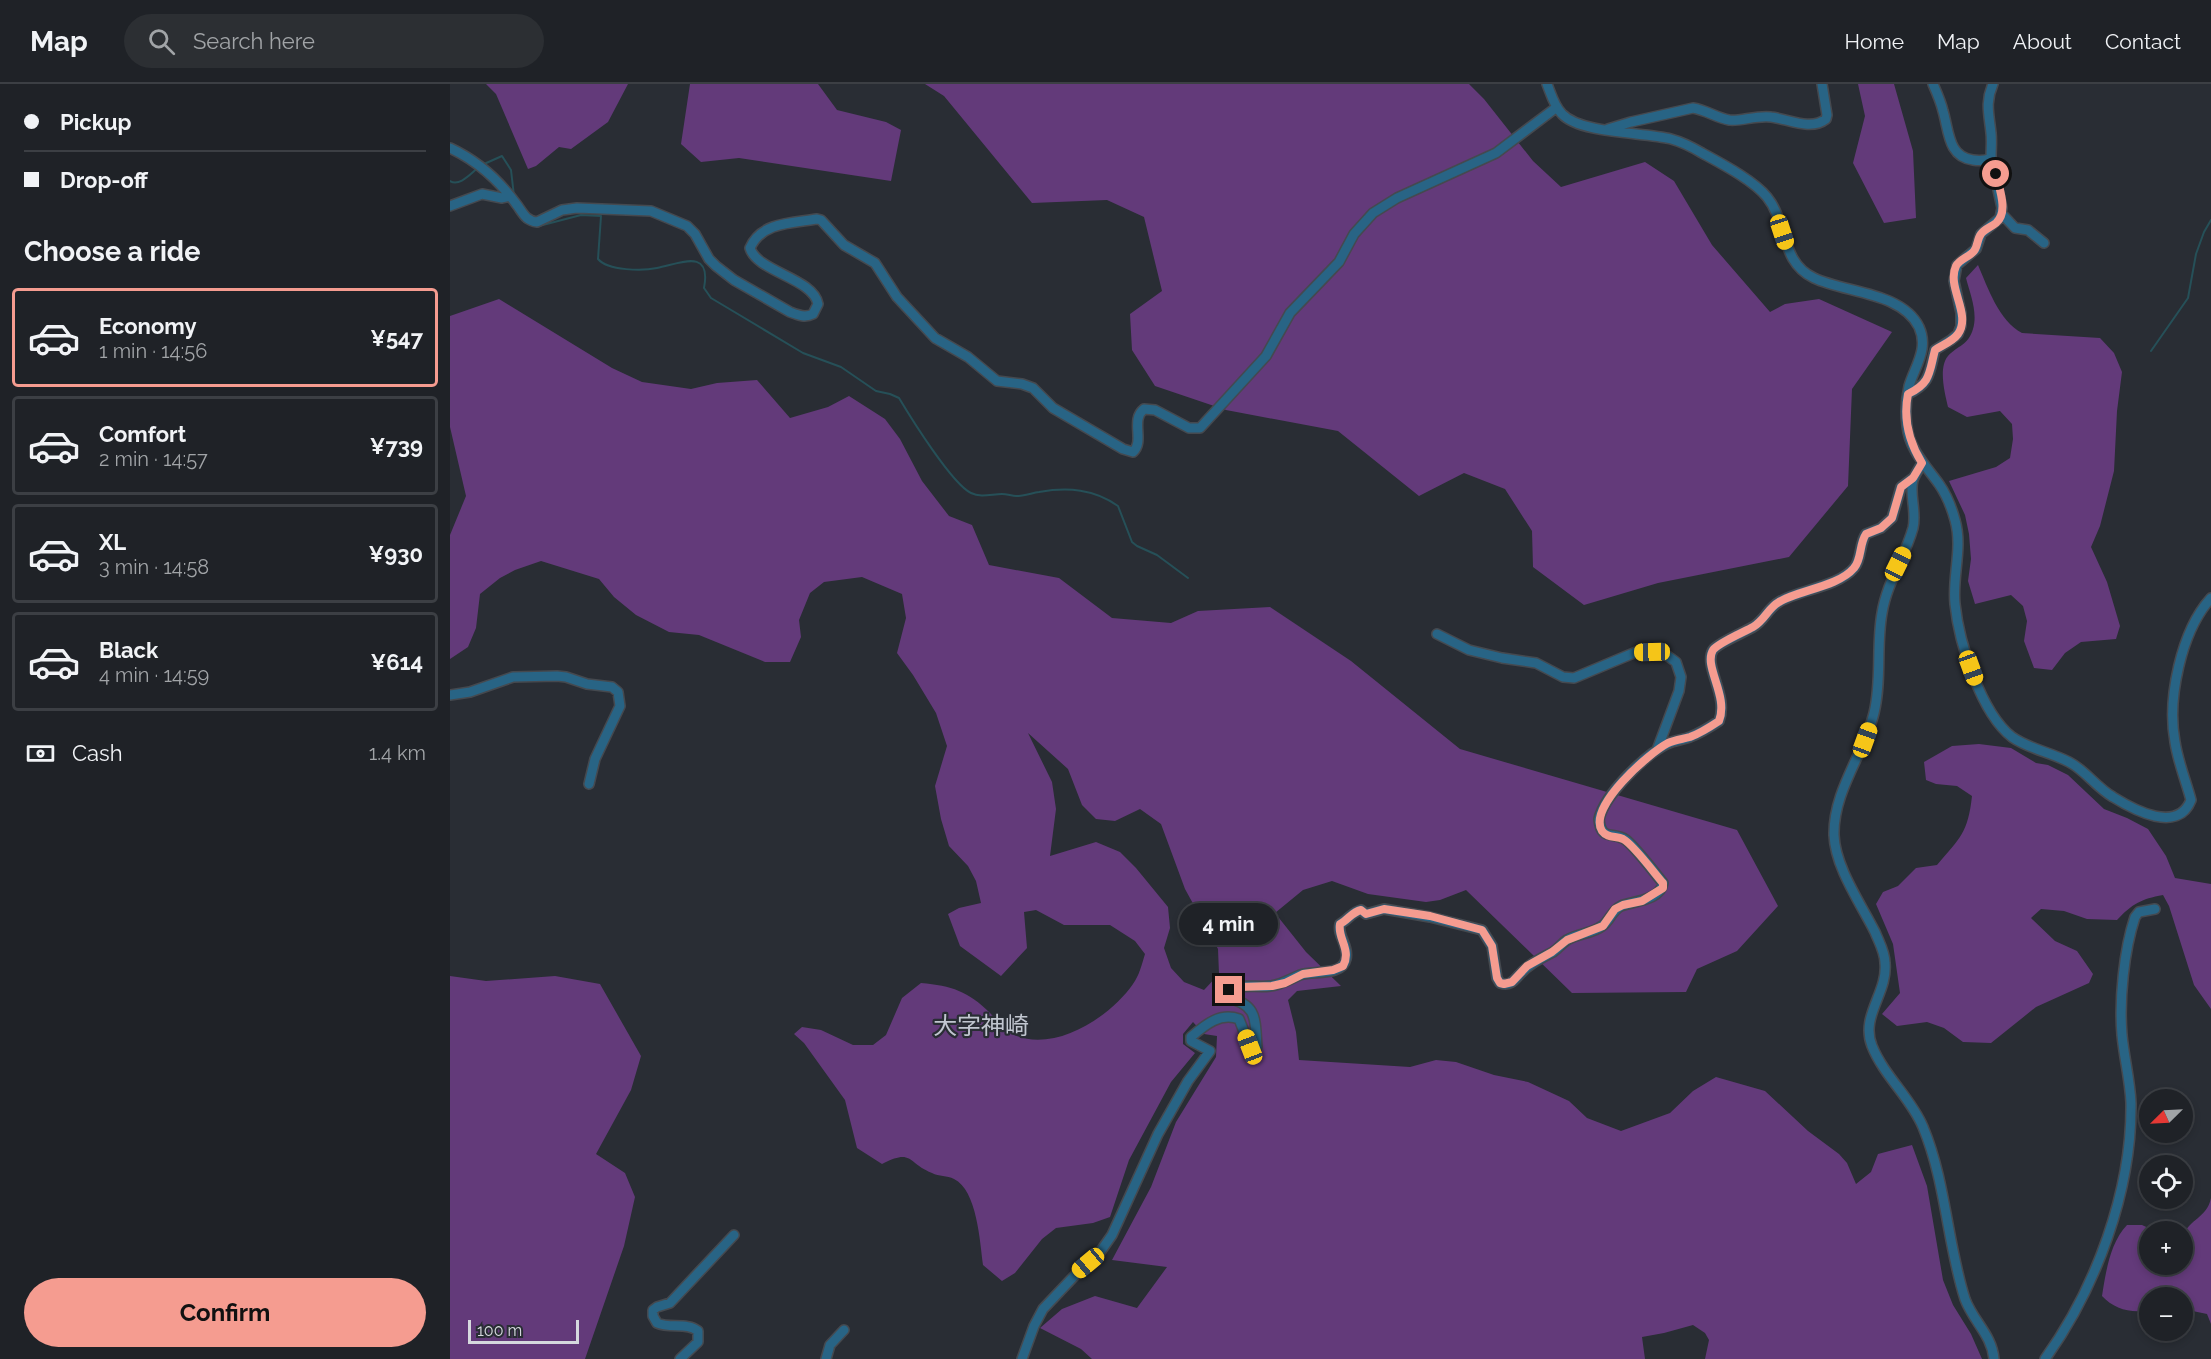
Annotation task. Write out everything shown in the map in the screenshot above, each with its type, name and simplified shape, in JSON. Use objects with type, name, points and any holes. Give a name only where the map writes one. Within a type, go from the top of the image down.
[{"type":"street","points":[[1547,84],[1562,115],[1572,121],[1605,130],[1672,140],[1705,154],[1749,181],[1767,197],[1790,254],[1804,272],[1821,281],[1894,303],[1908,312],[1917,324],[1923,340],[1920,359],[1906,405],[1907,429],[1922,463],[1941,486],[1955,518],[1958,541],[1954,599],[1957,624],[1982,697],[1993,717],[2014,738],[2071,763],[2114,798],[2147,813],[2162,818],[2174,817],[2184,812],[2191,800],[2178,760],[2172,714],[2187,637],[2211,598]]},
{"type":"street","points":[[1605,130],[1693,108],[1732,121],[1754,116],[1768,116],[1814,125],[1826,119],[1827,115],[1822,84]]},
{"type":"street","points":[[1933,84],[1954,151],[1962,158],[1970,160],[1985,161],[1991,158]]},
{"type":"street","points":[[1908,394],[1921,388],[1927,380],[1935,350],[1958,334],[1961,326],[1961,313],[1954,280],[1955,269],[1972,253],[1981,234],[1996,223],[2001,213],[2002,208],[1991,158],[1991,133],[1987,108],[1994,84]]},
{"type":"street","points":[[450,148],[467,156],[486,170],[510,196],[523,215],[535,222],[562,210],[585,208],[622,212],[646,210],[681,223],[695,234],[709,259],[729,277],[790,312],[806,316],[815,311],[818,304],[816,297],[805,287],[756,257],[750,248],[766,229],[821,220],[844,245],[875,263],[902,303],[943,344],[968,357],[997,381],[1028,385],[1059,412],[1123,449],[1133,452],[1138,446],[1138,419],[1144,409],[1155,410],[1189,428],[1197,429],[1204,424],[1266,356],[1290,313],[1339,262],[1354,234],[1373,213],[1398,198],[1496,153],[1557,107]]},
{"type":"street","points":[[450,206],[482,194],[504,198],[510,196]]},
{"type":"street","points":[[2001,213],[2015,228],[2028,230],[2044,243]]},
{"type":"street","points":[[1022,1359],[1043,1309],[1079,1271],[1098,1255],[1112,1235],[1158,1134],[1188,1080],[1209,1051],[1191,1041],[1191,1037],[1218,1019],[1229,1016],[1239,1019],[1250,1047],[1254,1050],[1257,1047],[1254,1017],[1250,1007],[1238,1000],[1227,998],[1229,990],[1239,987],[1272,986],[1285,983],[1303,974],[1333,970],[1343,966],[1346,953],[1340,924],[1354,912],[1361,910],[1366,914],[1384,909],[1430,916],[1482,930],[1492,946],[1497,978],[1504,984],[1512,982],[1527,966],[1552,952],[1567,940],[1603,926],[1615,909],[1642,901],[1663,888],[1663,883],[1625,840],[1605,835],[1602,832],[1599,819],[1607,803],[1629,772],[1658,750],[1669,743],[1693,736],[1719,721],[1723,706],[1710,657],[1715,647],[1761,622],[1778,602],[1830,582],[1853,569],[1858,561],[1860,547],[1866,534],[1881,528],[1892,518],[1901,487],[1913,478],[1922,463]]},
{"type":"street","points":[[1913,478],[1914,525],[1892,579],[1882,614],[1880,682],[1874,714],[1844,791],[1835,823],[1834,836],[1837,855],[1884,952],[1885,975],[1868,1028],[1872,1046],[1922,1125],[1933,1154],[1966,1302],[1986,1333],[1994,1359]]},
{"type":"street","points":[[1437,634],[1469,650],[1536,663],[1563,676],[1574,678],[1636,652],[1665,654],[1676,662],[1681,677],[1679,691],[1658,750]]},
{"type":"street","points":[[450,695],[477,690],[513,677],[566,677],[587,684],[616,689],[620,697],[620,706],[595,759],[590,784]]},
{"type":"street","points":[[2044,1359],[2068,1323],[2090,1281],[2103,1249],[2125,1168],[2131,1102],[2122,1034],[2124,979],[2135,917],[2139,912],[2155,909]]},
{"type":"street","points":[[680,1359],[699,1342],[698,1330],[690,1326],[666,1326],[657,1323],[653,1311],[657,1307],[670,1303],[734,1235]]},
{"type":"street","points":[[826,1359],[830,1345],[844,1330]]},
{"type":"shaded area","points":[[486,84],[628,84],[608,122],[571,149],[559,147],[536,166],[528,169],[496,94]]},
{"type":"shaded area","points":[[690,84],[818,84],[837,110],[886,122],[901,130],[891,181],[739,158],[701,162],[681,144]]},
{"type":"shaded area","points":[[925,84],[1469,84],[1484,99],[1533,161],[1561,187],[1645,162],[1674,181],[1712,245],[1770,312],[1785,304],[1819,299],[1892,332],[1852,389],[1848,486],[1789,557],[1658,583],[1584,605],[1533,567],[1532,531],[1505,489],[1464,473],[1419,496],[1338,431],[1226,410],[1155,386],[1132,350],[1130,314],[1162,291],[1144,217],[1107,200],[1032,203],[944,96]]},
{"type":"shaded area","points":[[1858,84],[1894,84],[1913,151],[1916,218],[1884,223],[1853,163],[1865,116]]},
{"type":"shaded area","points":[[1978,265],[1995,303],[2014,328],[2022,333],[2100,338],[2114,353],[2122,372],[2117,411],[2114,471],[2100,526],[2091,547],[2107,582],[2120,626],[2116,639],[2081,642],[2065,653],[2052,670],[2034,668],[2024,641],[2027,621],[2023,606],[2011,595],[1975,604],[1968,581],[1971,559],[1965,515],[1949,481],[1996,467],[2010,458],[2013,439],[2012,424],[2000,411],[1967,417],[1948,407],[1945,395],[1943,367],[1945,361],[1968,339],[1973,329],[1974,310],[1966,278]]},
{"type":"shaded area","points":[[499,299],[612,368],[642,382],[691,389],[717,383],[757,380],[790,418],[828,407],[849,396],[885,419],[900,439],[922,481],[949,516],[972,525],[989,565],[1059,578],[1112,618],[1171,623],[1198,611],[1270,607],[1351,661],[1460,749],[1737,830],[1778,906],[1737,951],[1697,969],[1686,992],[1572,993],[1466,890],[1440,900],[1426,902],[1368,894],[1332,881],[1303,890],[1275,913],[1306,952],[1341,986],[1297,991],[1288,1000],[1296,1032],[1299,1060],[1410,1067],[1436,1060],[1456,1062],[1494,1075],[1528,1082],[1569,1101],[1587,1118],[1621,1131],[1670,1113],[1693,1091],[1716,1077],[1765,1091],[1808,1131],[1839,1154],[1847,1163],[1856,1184],[1871,1172],[1878,1154],[1912,1145],[1927,1186],[1943,1280],[1953,1305],[1971,1334],[1982,1359],[1705,1359],[1709,1340],[1705,1333],[1693,1325],[1642,1337],[1645,1359],[1092,1359],[1081,1349],[1040,1328],[1062,1309],[1095,1296],[1137,1308],[1167,1267],[1112,1260],[1151,1187],[1176,1122],[1216,1057],[1217,1036],[1204,1034],[1193,1022],[1183,1034],[1183,1044],[1195,1053],[1171,1082],[1129,1160],[1110,1217],[1093,1223],[1056,1228],[1042,1239],[1015,1273],[1002,1281],[983,1265],[976,1218],[968,1194],[962,1185],[954,1179],[924,1169],[905,1157],[892,1159],[882,1164],[857,1148],[845,1100],[804,1043],[794,1034],[802,1027],[821,1030],[853,1045],[873,1045],[886,1035],[902,998],[921,983],[951,988],[967,995],[1014,1035],[1030,1039],[1047,1039],[1080,1029],[1110,1008],[1135,981],[1145,954],[1135,941],[1110,925],[1064,925],[1036,910],[1024,912],[1027,948],[1001,976],[960,946],[948,914],[959,908],[981,903],[976,881],[968,866],[949,846],[941,819],[935,786],[947,746],[936,713],[897,653],[906,618],[902,594],[862,577],[824,582],[810,593],[799,620],[801,637],[790,662],[765,662],[699,635],[669,632],[636,615],[614,597],[599,579],[541,561],[500,578],[480,594],[476,628],[468,647],[450,659],[450,535],[466,496],[450,427],[450,316]],"holes":[[[1028,733],[1068,769],[1082,805],[1096,819],[1115,821],[1140,809],[1161,824],[1185,889],[1218,949],[1219,974],[1204,990],[1184,982],[1171,968],[1164,948],[1170,928],[1168,907],[1120,852],[1096,842],[1050,856],[1056,809],[1052,782]]]},
{"type":"shaded area","points":[[1979,744],[2011,748],[2036,763],[2048,765],[2068,775],[2104,809],[2148,829],[2166,856],[2175,878],[2211,884],[2211,1009],[2194,985],[2169,906],[2163,895],[2137,903],[2117,920],[2087,919],[2064,911],[2041,909],[2031,918],[2055,941],[2077,951],[2093,974],[2089,983],[2036,1007],[1991,1043],[1963,1042],[1944,1028],[1927,1022],[1897,1026],[1882,1014],[1900,993],[1893,944],[1876,904],[1883,892],[1898,886],[1916,868],[1937,865],[1962,834],[1968,819],[1972,796],[1957,786],[1936,784],[1926,780],[1924,762],[1952,746]]},
{"type":"shaded area","points":[[450,976],[486,981],[555,976],[600,984],[641,1056],[631,1090],[596,1154],[625,1173],[635,1197],[624,1246],[585,1359],[450,1359]]},
{"type":"shaded area","points":[[2211,1198],[2211,1324],[2207,1314],[2193,1311],[2193,1287],[2139,1287],[2139,1311],[2118,1307],[2102,1296],[2107,1267],[2116,1240],[2127,1225],[2139,1225],[2139,1275],[2193,1275],[2193,1222],[2209,1205]]},
{"type":"waterway","points":[[484,164],[502,156],[511,170],[514,196]]},
{"type":"waterway","points":[[450,181],[461,181],[479,167]]},
{"type":"waterway","points":[[518,213],[524,222],[533,225]]},
{"type":"waterway","points":[[539,226],[581,215],[601,216],[598,259],[609,266],[643,270],[684,262],[698,263],[703,267],[704,288],[711,298],[803,353],[841,367],[876,391],[899,398],[943,464],[953,477],[971,493],[1022,496],[1050,490],[1070,490],[1100,496],[1118,506],[1132,542],[1157,555],[1188,578]]},
{"type":"waterway","points":[[2151,351],[2188,298],[2196,254],[2211,220]]},
{"type":"district","name":"大字神崎","points":[[981,1025]]},
{"type":"route","points":[[1229,990],[1239,987],[1272,986],[1285,983],[1303,974],[1333,970],[1343,966],[1346,960],[1345,944],[1338,926],[1354,912],[1361,910],[1366,914],[1384,909],[1430,916],[1482,930],[1492,946],[1497,978],[1500,983],[1508,984],[1527,966],[1561,947],[1567,940],[1603,926],[1615,909],[1642,901],[1663,888],[1663,883],[1625,840],[1605,835],[1602,832],[1600,814],[1629,772],[1669,743],[1693,736],[1719,721],[1723,706],[1710,657],[1715,647],[1761,622],[1778,602],[1830,582],[1853,569],[1858,561],[1860,547],[1866,534],[1881,528],[1892,518],[1901,487],[1913,478],[1922,463],[1907,429],[1908,394],[1921,388],[1927,380],[1935,350],[1958,334],[1961,326],[1961,313],[1954,280],[1955,269],[1976,249],[1981,234],[2000,218],[2002,208],[1996,174]]}]
